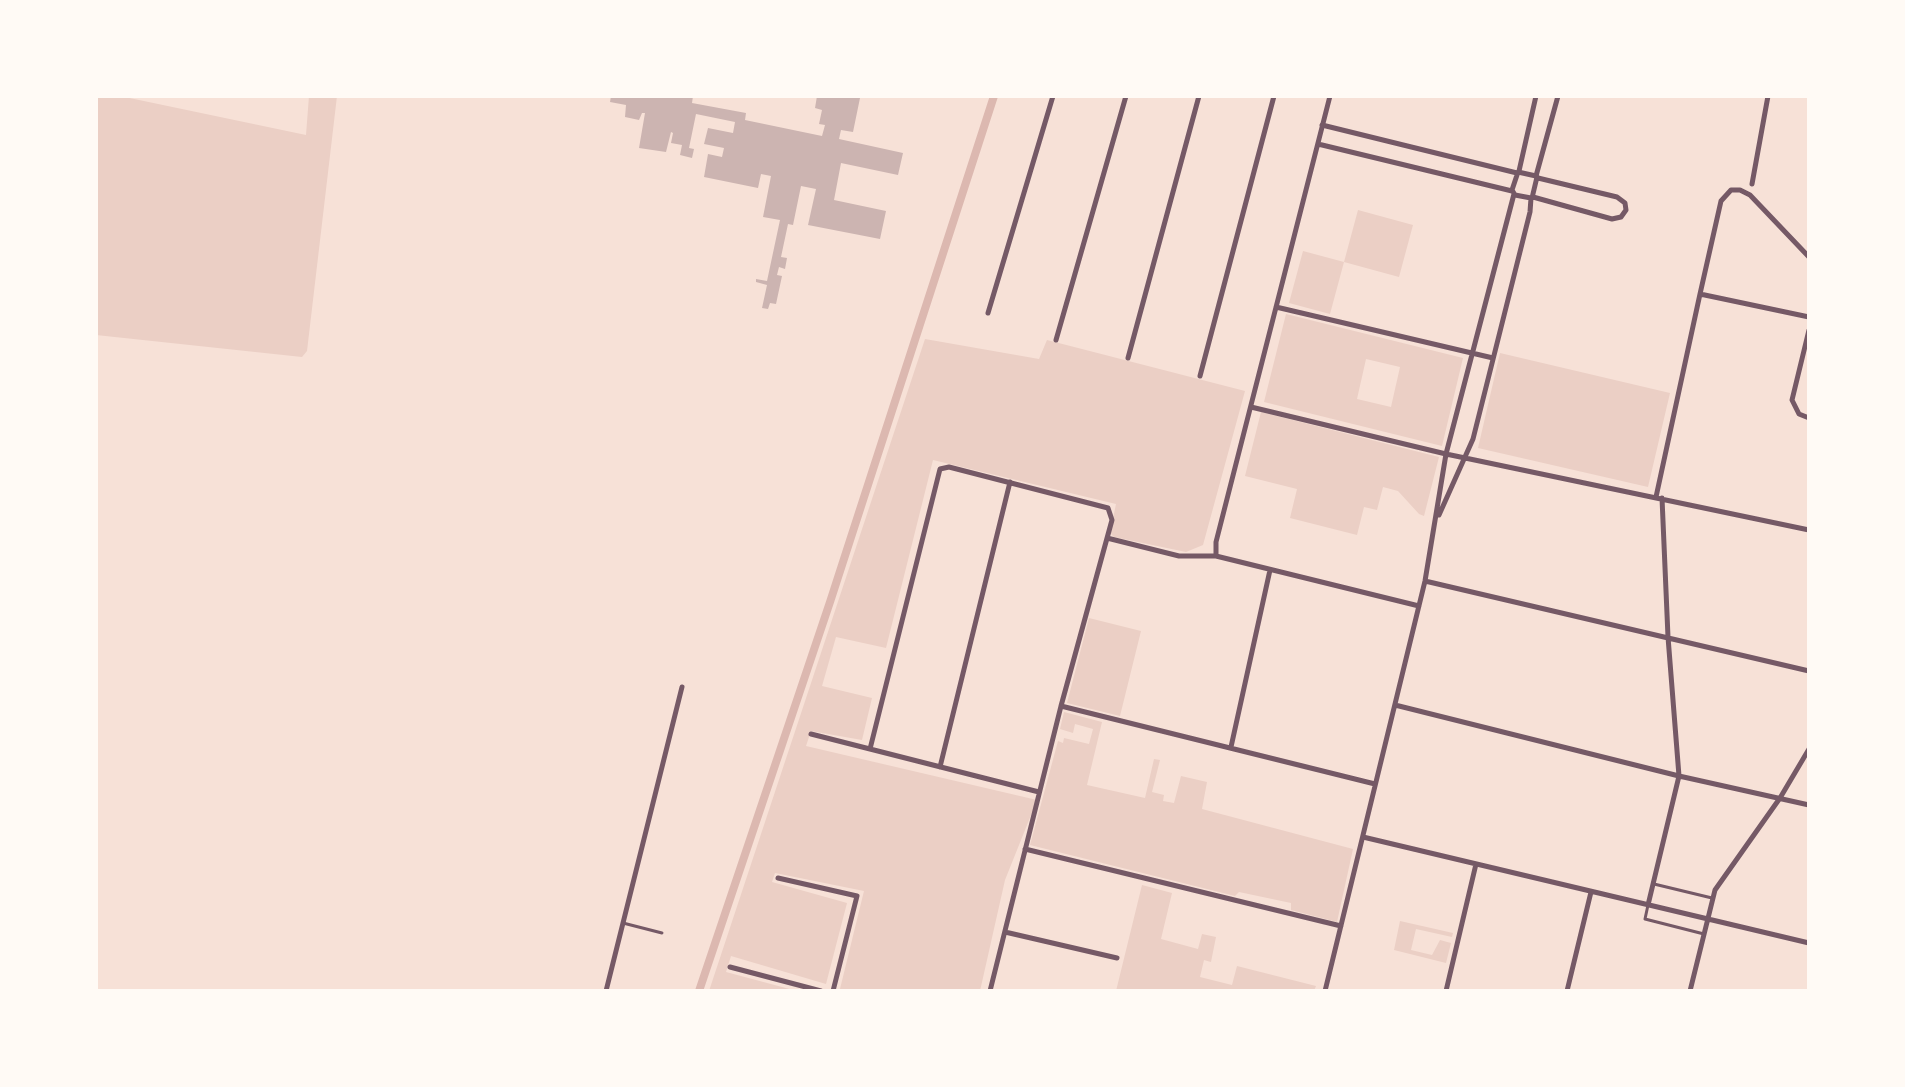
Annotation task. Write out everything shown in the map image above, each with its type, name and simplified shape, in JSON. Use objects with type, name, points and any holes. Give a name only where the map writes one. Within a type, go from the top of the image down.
[{"type":"street","points":[[988,313],[1053,96]]},
{"type":"street","points":[[1056,340],[1126,96]]},
{"type":"street","points":[[1128,358],[1199,96]]},
{"type":"street","points":[[1200,376],[1274,96]]},
{"type":"street","points":[[1216,556],[1216,542],[1330,96]]},
{"type":"street","points":[[1325,991],[1425,581],[1446,454],[1536,96]]},
{"type":"street","points":[[1436,519],[1466,458],[1558,96]]},
{"type":"street","points":[[1752,184],[1768,96]]},
{"type":"street","points":[[1318,144],[1615,219],[1626,210],[1623,201],[1615,196],[1322,125]]},
{"type":"street","points":[[1648,905],[1679,776],[1659,498],[1721,201],[1731,190],[1750,195],[1809,257]]},
{"type":"street","points":[[1700,294],[1809,317]]},
{"type":"street","points":[[1276,307],[1493,358]]},
{"type":"street","points":[[1809,330],[1792,397],[1794,408],[1809,418]]},
{"type":"street","points":[[1251,407],[1446,454],[1809,530]]},
{"type":"street","points":[[870,749],[942,468],[949,467],[1105,506],[1112,517],[990,991]]},
{"type":"street","points":[[940,767],[1010,482]]},
{"type":"street","points":[[1107,538],[1179,556],[1216,556],[1419,606]]},
{"type":"street","points":[[1231,747],[1270,570]]},
{"type":"street","points":[[1425,581],[1809,671]]},
{"type":"street","points":[[606,991],[682,687]]},
{"type":"street","points":[[1395,705],[1809,805]]},
{"type":"street","points":[[1061,706],[1375,784]]},
{"type":"street","points":[[811,734],[1039,792]]},
{"type":"street","points":[[1690,991],[1712,898],[1719,883],[1780,798],[1809,749]]},
{"type":"street","points":[[1362,836],[1809,943]]},
{"type":"street","points":[[1025,849],[1341,926]]},
{"type":"street","points":[[1446,991],[1476,864]]},
{"type":"street","points":[[778,878],[857,896],[833,991]]},
{"type":"street","points":[[1567,991],[1591,892]]},
{"type":"street","points":[[1005,932],[1117,958]]},
{"type":"street","points":[[730,967],[821,991]]},
{"type":"lane","points":[[1654,884],[1712,898]]},
{"type":"lane","points":[[1648,905],[1645,919],[1704,934]]},
{"type":"lane","points":[[623,923],[662,933]]},
{"type":"shaded area","points":[[96,96],[120,96],[306,135],[309,96],[337,96],[307,351],[302,357],[96,335]]},
{"type":"shaded area","points":[[1358,210],[1413,225],[1399,277],[1344,262]]},
{"type":"shaded area","points":[[1303,251],[1344,262],[1330,314],[1289,303]]},
{"type":"shaded area","points":[[1286,314],[1463,358],[1442,446],[1264,402]],"holes":[[[1366,359],[1400,367],[1391,407],[1357,399]]]},
{"type":"shaded area","points":[[925,339],[1039,359],[1047,340],[1245,391],[1203,545],[1186,552],[1114,537],[1110,533],[1116,504],[933,460],[886,648],[836,637],[822,686],[872,698],[862,740],[811,731],[806,746],[1037,800],[1005,880],[980,991],[840,989],[864,891],[775,873],[772,882],[847,903],[826,984],[731,956],[726,972],[797,991],[709,991]]},
{"type":"shaded area","points":[[1500,353],[1670,393],[1648,487],[1478,448]]},
{"type":"shaded area","points":[[1261,412],[1439,457],[1424,516],[1398,491],[1383,487],[1377,510],[1364,507],[1357,535],[1290,518],[1297,489],[1245,476]]},
{"type":"shaded area","points":[[1089,618],[1141,631],[1120,716],[1067,703]]},
{"type":"shaded area","points":[[1064,712],[1102,722],[1087,785],[1145,798],[1154,759],[1160,760],[1152,792],[1164,795],[1163,801],[1174,803],[1181,776],[1207,782],[1202,809],[1353,849],[1337,922],[1291,910],[1291,903],[1239,892],[1235,896],[1030,845],[1058,741],[1063,743],[1064,738],[1089,744],[1093,729],[1075,724],[1073,733],[1060,729]]},
{"type":"shaded area","points":[[1142,885],[1172,893],[1161,939],[1198,949],[1202,934],[1216,937],[1211,962],[1204,960],[1200,977],[1232,985],[1237,966],[1316,986],[1314,991],[1116,991]]},
{"type":"shaded area","points":[[1400,921],[1453,933],[1452,937],[1416,929],[1411,950],[1432,955],[1440,940],[1451,943],[1446,963],[1394,950]]},
{"type":"building","points":[[611,96],[693,96],[692,103],[746,113],[745,120],[822,136],[825,125],[819,124],[822,110],[815,108],[817,96],[860,98],[853,132],[841,130],[839,139],[903,153],[898,175],[841,163],[834,200],[886,211],[880,239],[808,225],[816,189],[801,186],[793,225],[788,224],[781,257],[787,258],[785,269],[779,267],[777,275],[782,276],[776,304],[770,303],[768,309],[762,308],[767,285],[756,282],[756,279],[767,281],[780,220],[763,217],[771,176],[761,174],[758,188],[704,177],[708,154],[722,157],[724,148],[704,144],[708,128],[733,133],[735,122],[696,114],[689,148],[694,149],[692,158],[680,155],[682,145],[671,143],[671,132],[666,152],[639,148],[645,113],[639,120],[625,117],[626,105],[610,102]]},
{"type":"waterway","points":[[699,991],[830,602],[994,96]]}]
